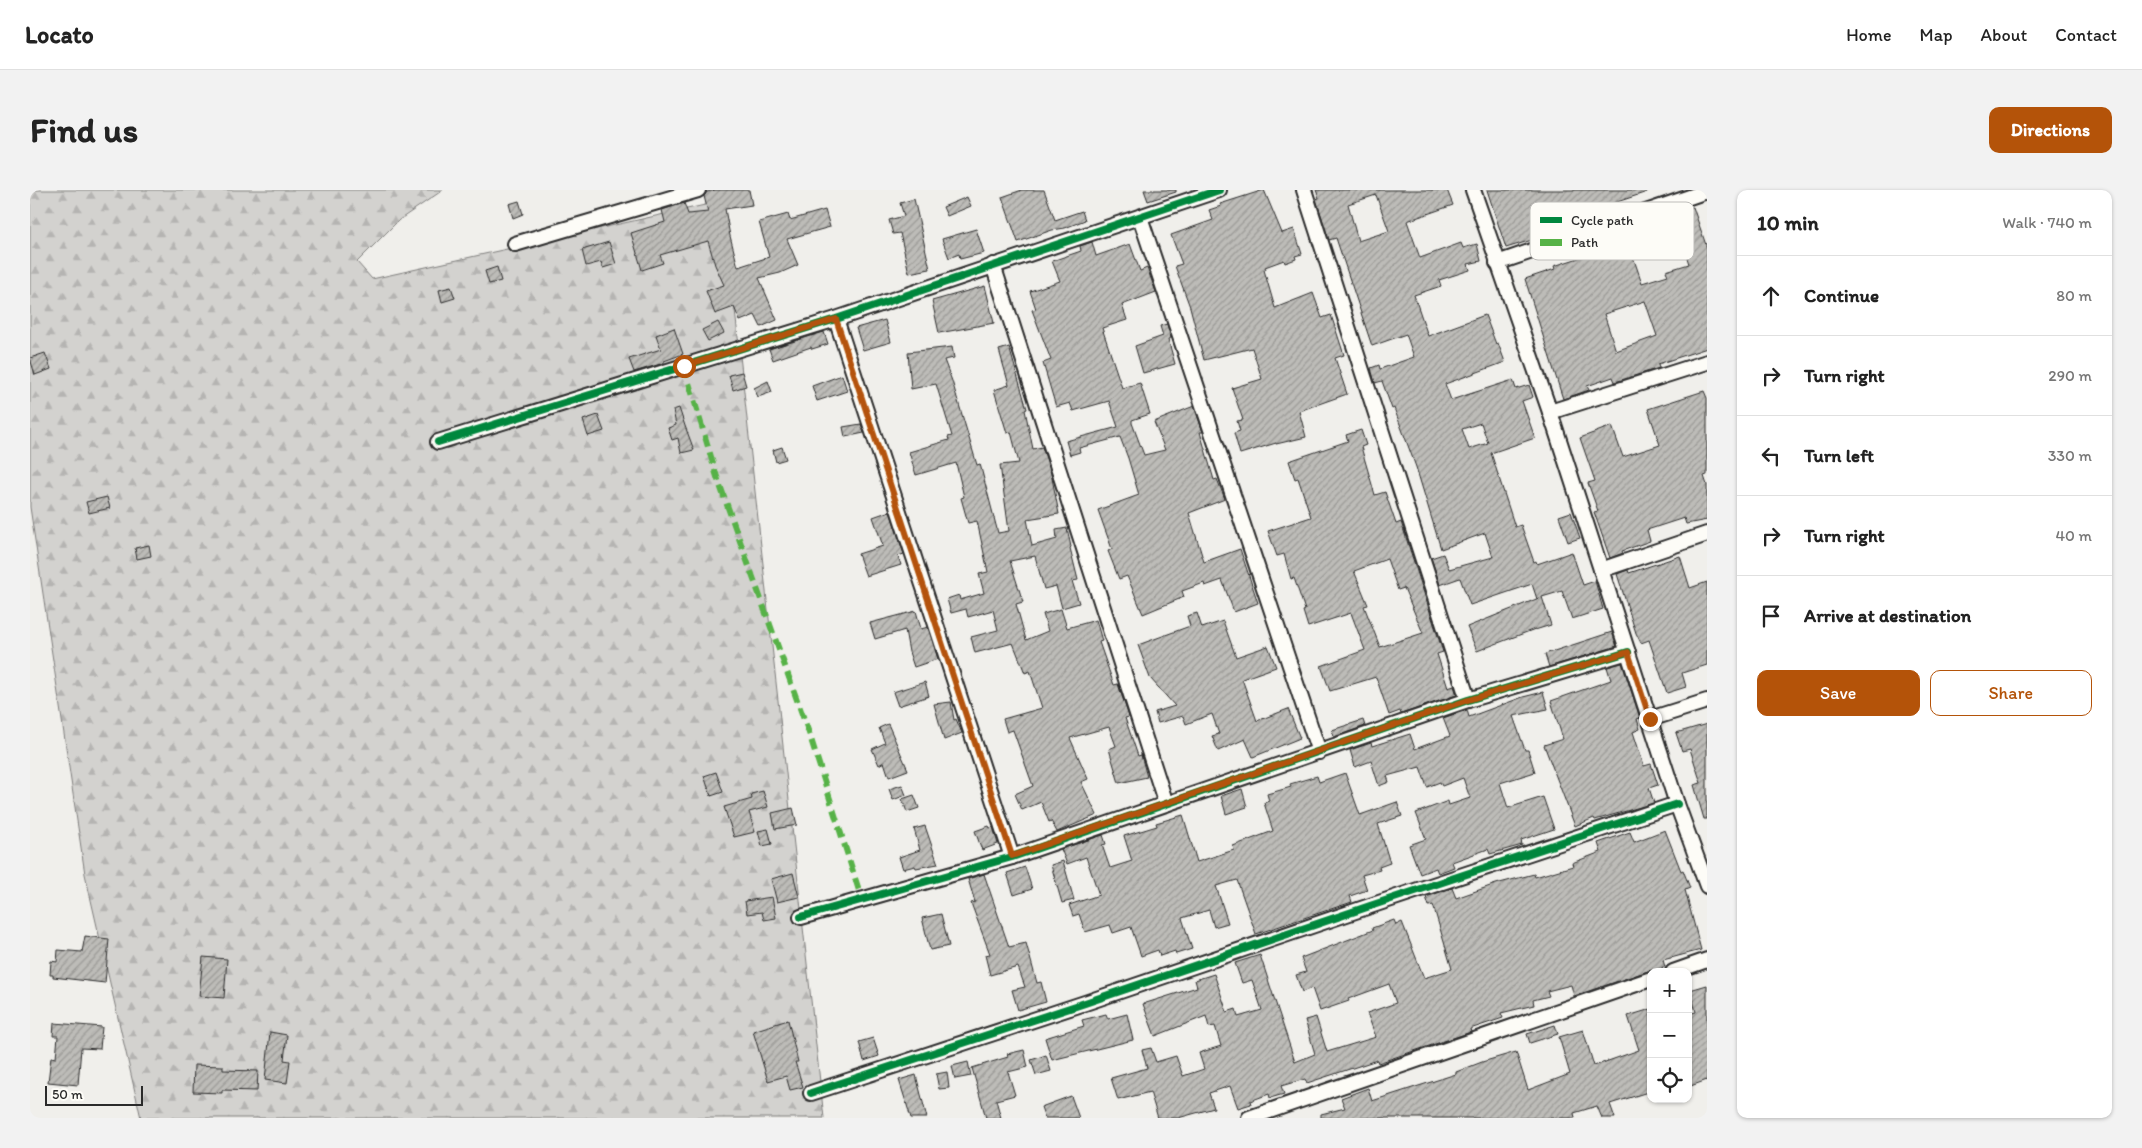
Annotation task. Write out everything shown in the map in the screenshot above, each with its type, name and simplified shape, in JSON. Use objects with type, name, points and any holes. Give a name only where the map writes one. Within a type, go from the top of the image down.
[{"type":"street","points":[[515,244],[698,190]]},
{"type":"street","points":[[438,442],[836,319],[1219,190]]},
{"type":"street","points":[[1304,190],[1468,700]]},
{"type":"street","points":[[1473,190],[1550,412],[1677,804],[1706,881]]},
{"type":"street","points":[[1675,202],[1707,191]]},
{"type":"street","points":[[1140,217],[1319,752]]},
{"type":"street","points":[[1497,263],[1530,252]]},
{"type":"street","points":[[993,266],[1166,804]]},
{"type":"street","points":[[836,319],[1012,856]]},
{"type":"street","points":[[1550,412],[1707,362]]},
{"type":"street","points":[[1601,570],[1707,534]]},
{"type":"street","points":[[801,917],[1012,856],[1468,700],[1628,652]]},
{"type":"street","points":[[1650,719],[1707,701]]},
{"type":"street","points":[[812,1093],[1677,804]]},
{"type":"street","points":[[1684,968],[1707,960]]},
{"type":"street","points":[[1249,1118],[1647,980]]},
{"type":"green space","points":[[30,190],[443,190],[399,220],[357,262],[372,279],[723,201],[824,1118],[141,1118],[85,874],[30,507]]},
{"type":"building","points":[[715,190],[749,190],[752,205],[725,209],[738,267],[769,257],[759,222],[788,214],[790,220],[825,210],[830,227],[787,239],[798,265],[780,273],[759,278],[777,320],[761,327],[755,315],[740,321],[734,307],[715,314],[706,291],[724,285],[715,265],[708,241],[660,255],[663,263],[642,270],[631,233],[665,222],[662,210],[684,203],[688,214],[708,212],[704,196],[707,192]]},
{"type":"building","points":[[1022,190],[1044,190],[1055,220],[1082,211],[1085,220],[1018,242],[1002,197]]},
{"type":"building","points":[[1144,190],[1176,190],[1176,192],[1148,201]]},
{"type":"building","points":[[1264,190],[1282,233],[1294,229],[1302,254],[1295,256],[1296,259],[1285,263],[1284,260],[1265,267],[1266,269],[1264,270],[1275,308],[1313,293],[1322,318],[1331,315],[1344,355],[1335,358],[1347,394],[1299,411],[1306,437],[1276,443],[1240,454],[1234,433],[1240,431],[1237,421],[1243,420],[1232,388],[1262,379],[1252,348],[1204,360],[1190,307],[1175,266],[1182,264],[1171,235],[1213,220],[1209,210],[1221,206],[1220,204]]},
{"type":"building","points":[[1316,190],[1447,190],[1453,205],[1407,221],[1420,258],[1461,243],[1463,248],[1477,244],[1481,261],[1468,264],[1470,270],[1439,280],[1441,286],[1414,295],[1428,336],[1485,315],[1505,362],[1445,384],[1451,400],[1513,380],[1516,389],[1529,385],[1533,397],[1522,401],[1535,438],[1491,453],[1515,527],[1521,525],[1534,562],[1536,561],[1537,564],[1572,552],[1583,585],[1595,581],[1603,609],[1572,619],[1562,591],[1542,597],[1551,625],[1535,629],[1477,651],[1467,627],[1537,599],[1532,584],[1470,605],[1460,578],[1440,585],[1431,558],[1443,554],[1449,569],[1493,557],[1485,533],[1441,549],[1416,467],[1394,408],[1392,409],[1382,381],[1375,383],[1371,368],[1379,365],[1380,369],[1414,357],[1406,334],[1372,346],[1336,238],[1329,240],[1316,199],[1319,198]],"holes":[[[1376,195],[1389,231],[1358,241],[1348,204]],[[1481,423],[1488,443],[1469,449],[1462,429]]]},
{"type":"building","points":[[1487,190],[1647,190],[1647,192],[1617,202],[1530,202],[1530,241],[1506,248]]},
{"type":"building","points":[[967,197],[971,206],[947,216],[943,207]]},
{"type":"building","points":[[914,199],[930,269],[909,273],[900,233],[893,234],[889,220],[904,216],[900,203]]},
{"type":"building","points":[[519,201],[523,214],[513,218],[509,204]]},
{"type":"building","points":[[1694,210],[1707,248],[1707,348],[1658,364],[1659,368],[1615,382],[1613,377],[1587,386],[1589,390],[1563,399],[1525,279],[1555,269],[1554,266],[1572,260],[1634,260],[1642,283],[1668,275],[1666,271],[1689,264],[1688,260],[1694,260]],"holes":[[[1645,301],[1657,336],[1616,351],[1604,314]]]},
{"type":"building","points":[[976,229],[984,253],[960,259],[959,254],[949,258],[942,239]]},
{"type":"building","points":[[609,242],[616,264],[603,268],[601,262],[586,266],[582,250]]},
{"type":"building","points":[[1092,242],[1096,256],[1130,244],[1140,271],[1147,268],[1156,292],[1122,305],[1127,320],[1102,328],[1122,388],[1140,383],[1150,414],[1132,420],[1132,423],[1144,455],[1165,450],[1154,422],[1194,406],[1203,432],[1200,432],[1214,480],[1217,479],[1225,499],[1189,513],[1204,562],[1240,549],[1258,603],[1234,612],[1222,580],[1205,586],[1204,583],[1182,591],[1184,597],[1143,614],[1127,576],[1119,579],[1108,551],[1112,549],[1098,510],[1139,495],[1128,458],[1120,437],[1079,448],[1080,452],[1070,455],[1066,441],[1118,427],[1109,401],[1073,411],[1070,403],[1056,407],[1043,363],[1051,360],[1032,310],[1036,309],[1030,291],[1060,281],[1052,261],[1081,251],[1080,246]]},
{"type":"building","points":[[497,267],[501,281],[489,284],[485,271]]},
{"type":"building","points":[[985,286],[994,323],[939,333],[932,301]]},
{"type":"building","points":[[451,287],[455,298],[442,302],[439,290]]},
{"type":"building","points":[[885,320],[891,342],[863,350],[856,328]]},
{"type":"building","points":[[718,322],[724,333],[708,341],[702,330]]},
{"type":"building","points":[[1167,324],[1171,338],[1168,339],[1175,364],[1143,373],[1135,346],[1163,336],[1160,326]]},
{"type":"building","points":[[674,328],[683,354],[664,361],[664,363],[634,372],[629,359],[661,349],[656,335]]},
{"type":"building","points":[[824,332],[828,344],[812,349],[811,347],[773,360],[769,349]]},
{"type":"building","points":[[952,347],[954,358],[944,360],[977,465],[980,464],[998,533],[1009,531],[1000,465],[1019,463],[1011,432],[1007,433],[994,390],[1009,385],[999,350],[1009,347],[1027,409],[1025,410],[1033,449],[1042,447],[1051,473],[1059,514],[1027,519],[1032,546],[1057,539],[1056,530],[1067,528],[1078,580],[1072,581],[1079,603],[1062,608],[1056,586],[1044,589],[1035,556],[1010,561],[1023,602],[1016,604],[1026,640],[1048,631],[1043,614],[1061,609],[1067,628],[1096,620],[1102,641],[1099,642],[1114,685],[1118,684],[1129,717],[1125,718],[1138,756],[1141,755],[1147,777],[1119,783],[1109,749],[1116,746],[1109,727],[1070,738],[1088,779],[1081,782],[1097,815],[1057,832],[1051,821],[1049,822],[1041,802],[1022,810],[1015,794],[1033,786],[1013,730],[1007,732],[1003,719],[1042,708],[1030,671],[1025,673],[1013,643],[975,653],[971,637],[998,630],[993,610],[968,617],[966,609],[951,613],[947,599],[959,595],[960,600],[984,593],[979,574],[988,572],[977,521],[968,523],[961,498],[964,497],[956,463],[916,475],[909,452],[949,440],[948,437],[952,436],[936,384],[911,389],[908,352]]},
{"type":"building","points":[[45,353],[51,369],[35,375],[30,358]]},
{"type":"building","points":[[742,372],[746,386],[733,390],[729,375]]},
{"type":"building","points":[[842,375],[847,391],[817,401],[812,386]]},
{"type":"building","points":[[768,381],[772,392],[758,397],[754,388]]},
{"type":"building","points":[[1704,391],[1707,398],[1707,475],[1704,476],[1707,485],[1707,520],[1686,524],[1684,518],[1647,530],[1650,541],[1622,551],[1623,553],[1610,558],[1594,512],[1598,511],[1588,483],[1595,481],[1580,438],[1612,426],[1623,457],[1660,445],[1648,409]]},
{"type":"building","points":[[679,408],[694,450],[681,453],[678,438],[672,440],[668,428],[676,425],[673,410]]},
{"type":"building","points":[[598,415],[604,431],[588,436],[583,420]]},
{"type":"building","points":[[861,424],[864,433],[845,437],[843,427]]},
{"type":"building","points":[[1361,430],[1366,445],[1361,447],[1375,495],[1385,492],[1396,524],[1401,522],[1443,652],[1437,654],[1448,688],[1454,686],[1457,695],[1401,714],[1400,711],[1389,715],[1376,677],[1330,691],[1321,666],[1365,650],[1351,613],[1308,627],[1303,611],[1305,610],[1294,578],[1291,579],[1284,554],[1277,556],[1268,531],[1311,517],[1298,478],[1295,479],[1289,461],[1348,441],[1346,435]],"holes":[[[1387,559],[1398,590],[1404,588],[1423,633],[1380,647],[1364,606],[1368,605],[1354,571]]]},
{"type":"building","points":[[782,447],[786,459],[776,462],[773,450]]},
{"type":"building","points":[[107,497],[110,508],[89,513],[86,502]]},
{"type":"building","points":[[890,511],[904,554],[898,556],[901,565],[866,576],[858,554],[883,546],[873,517]]},
{"type":"building","points":[[1571,512],[1580,538],[1568,542],[1559,516]]},
{"type":"building","points":[[149,545],[151,556],[137,559],[135,548]]},
{"type":"building","points":[[1680,556],[1690,588],[1707,582],[1707,665],[1682,673],[1686,687],[1667,693],[1649,640],[1641,643],[1636,633],[1617,574],[1628,570],[1629,573]]},
{"type":"building","points":[[916,611],[921,629],[928,627],[938,659],[914,667],[905,630],[875,639],[870,623]]},
{"type":"building","points":[[1197,613],[1202,628],[1223,621],[1236,657],[1268,646],[1276,667],[1242,679],[1257,721],[1288,709],[1300,738],[1253,757],[1245,739],[1218,751],[1212,736],[1219,734],[1212,714],[1186,724],[1183,716],[1158,723],[1155,712],[1175,706],[1150,678],[1138,645],[1190,626],[1187,616]]},
{"type":"building","points":[[1612,632],[1617,646],[1549,667],[1545,654]]},
{"type":"building","points":[[1622,663],[1640,718],[1637,719],[1640,729],[1633,732],[1644,766],[1651,764],[1658,785],[1649,788],[1654,803],[1595,820],[1594,818],[1575,826],[1544,745],[1563,739],[1551,701],[1611,680],[1607,667]]},
{"type":"building","points":[[925,682],[929,696],[898,706],[893,692]]},
{"type":"building","points":[[1543,692],[1548,709],[1513,716],[1525,750],[1528,750],[1535,772],[1500,783],[1508,808],[1543,797],[1554,829],[1521,840],[1522,845],[1490,854],[1488,849],[1452,862],[1454,867],[1438,873],[1436,868],[1420,874],[1409,845],[1426,839],[1416,813],[1448,801],[1449,805],[1470,798],[1463,778],[1442,786],[1440,782],[1427,787],[1420,767],[1387,776],[1389,782],[1379,786],[1371,761],[1355,767],[1350,750],[1371,743],[1372,746],[1410,734],[1415,749],[1450,736],[1443,718],[1467,710],[1469,717],[1523,697]]},
{"type":"building","points":[[951,702],[954,720],[956,719],[962,733],[944,740],[934,704]]},
{"type":"building","points":[[1363,720],[1365,726],[1334,737],[1332,730]]},
{"type":"building","points":[[888,724],[908,770],[889,777],[884,762],[879,765],[872,749],[885,743],[879,728]]},
{"type":"building","points":[[1707,724],[1707,819],[1704,819],[1694,785],[1701,783],[1690,749],[1682,751],[1676,733]]},
{"type":"building","points":[[716,772],[723,792],[711,796],[704,776]]},
{"type":"building","points":[[1345,773],[1360,815],[1397,802],[1402,816],[1378,824],[1390,863],[1379,867],[1380,870],[1362,875],[1367,890],[1350,896],[1352,902],[1256,934],[1237,880],[1216,886],[1228,923],[1214,927],[1209,910],[1182,918],[1192,949],[1176,954],[1175,951],[1160,956],[1158,950],[1141,956],[1131,927],[1113,933],[1110,925],[1085,932],[1079,914],[1073,916],[1069,905],[1099,895],[1086,857],[1067,864],[1061,849],[1103,835],[1106,844],[1102,845],[1110,868],[1132,861],[1124,836],[1157,826],[1156,823],[1183,815],[1197,862],[1234,850],[1233,846],[1273,831],[1264,803],[1269,801],[1267,794],[1291,787],[1290,784],[1317,776],[1319,782]]},
{"type":"building","points":[[902,785],[906,795],[893,800],[889,789]]},
{"type":"building","points":[[1242,789],[1247,807],[1226,814],[1221,796]]},
{"type":"building","points":[[763,791],[768,807],[749,812],[755,832],[734,837],[724,807],[752,799],[751,794]]},
{"type":"building","points":[[914,795],[919,808],[907,812],[902,799]]},
{"type":"building","points":[[793,808],[797,825],[775,829],[772,813]]},
{"type":"building","points":[[925,826],[938,864],[903,869],[899,857],[920,850],[914,829]]},
{"type":"building","points":[[989,826],[990,828],[993,827],[998,844],[982,850],[975,831]]},
{"type":"building","points":[[768,829],[772,844],[762,846],[758,831]]},
{"type":"building","points":[[1665,830],[1681,871],[1683,870],[1690,888],[1685,890],[1701,950],[1663,960],[1665,967],[1647,968],[1647,971],[1574,996],[1571,985],[1547,991],[1549,996],[1533,1000],[1534,1005],[1501,1013],[1503,1018],[1470,1029],[1471,1032],[1378,1063],[1377,1060],[1307,1083],[1305,1079],[1281,1086],[1284,1094],[1270,1098],[1269,1094],[1250,1101],[1251,1104],[1238,1108],[1230,1086],[1209,1093],[1214,1108],[1178,1118],[1158,1118],[1150,1092],[1118,1100],[1111,1078],[1147,1068],[1142,1050],[1151,1048],[1156,1062],[1176,1056],[1183,1076],[1204,1069],[1199,1053],[1221,1046],[1215,1026],[1209,1027],[1206,1016],[1155,1036],[1143,1004],[1197,987],[1195,980],[1214,974],[1227,1012],[1236,1009],[1238,1017],[1262,1010],[1252,980],[1242,983],[1235,963],[1260,955],[1295,1062],[1315,1054],[1305,1020],[1316,1017],[1327,1052],[1376,1037],[1367,1013],[1396,1003],[1389,984],[1320,1011],[1312,988],[1302,992],[1296,975],[1306,972],[1301,958],[1394,920],[1396,925],[1402,922],[1424,978],[1452,969],[1433,905],[1429,906],[1426,897],[1452,888],[1456,898],[1496,884],[1534,874],[1535,877],[1573,866],[1572,863],[1601,852],[1598,843],[1630,832],[1634,842]]},
{"type":"building","points":[[1063,861],[1074,900],[1062,903],[1051,865]]},
{"type":"building","points":[[1025,867],[1032,889],[1014,895],[1007,873]]},
{"type":"building","points":[[793,873],[799,897],[777,902],[771,879]]},
{"type":"building","points":[[984,874],[1009,947],[1026,943],[1037,983],[1041,982],[1046,1002],[1018,1010],[1012,990],[1025,987],[1018,967],[990,975],[985,955],[990,954],[971,903],[975,902],[968,879]]},
{"type":"building","points":[[772,897],[776,918],[764,920],[762,912],[747,914],[745,901]]},
{"type":"building","points":[[941,914],[949,946],[930,950],[922,918]]},
{"type":"building","points":[[85,936],[109,939],[105,983],[53,977],[53,975],[50,975],[51,961],[57,962],[58,950],[82,952]]},
{"type":"building","points":[[203,957],[227,959],[224,998],[199,996]]},
{"type":"building","points":[[1707,985],[1707,1080],[1692,1086],[1692,1013],[1696,1012],[1692,989]]},
{"type":"building","points":[[1647,1010],[1647,1092],[1610,1104],[1615,1118],[1602,1118],[1597,1106],[1574,1113],[1575,1118],[1321,1118],[1321,1114],[1345,1108],[1341,1098],[1368,1088],[1372,1101],[1516,1052],[1528,1090],[1570,1074],[1559,1037],[1583,1030],[1594,1066],[1639,1050],[1628,1016]]},
{"type":"building","points":[[1106,1014],[1108,1019],[1127,1014],[1133,1040],[1052,1060],[1045,1038],[1084,1026],[1082,1020]]},
{"type":"building","points":[[788,1020],[798,1062],[795,1062],[803,1087],[790,1090],[786,1076],[768,1081],[753,1031]]},
{"type":"building","points":[[54,1023],[102,1027],[100,1049],[81,1048],[78,1085],[48,1082],[51,1057],[56,1058],[58,1036],[53,1036]]},
{"type":"building","points":[[1555,1025],[1558,1034],[1530,1043],[1527,1034]]},
{"type":"building","points":[[270,1032],[287,1035],[284,1060],[290,1061],[287,1083],[265,1080]]},
{"type":"building","points":[[873,1038],[879,1056],[864,1061],[859,1042]]},
{"type":"building","points":[[1024,1050],[1028,1067],[1008,1072],[1015,1095],[996,1100],[1001,1118],[986,1118],[972,1068],[1008,1057],[1007,1054]]},
{"type":"building","points":[[1046,1055],[1051,1071],[1036,1075],[1031,1060]]},
{"type":"building","points":[[968,1062],[971,1076],[955,1079],[952,1066]]},
{"type":"building","points":[[194,1065],[223,1066],[223,1070],[258,1071],[257,1091],[222,1090],[222,1093],[193,1092]]},
{"type":"building","points":[[947,1072],[949,1088],[939,1089],[936,1074]]},
{"type":"building","points":[[916,1075],[927,1118],[911,1118],[899,1080]]},
{"type":"building","points":[[1071,1096],[1079,1118],[1045,1118],[1041,1107]]},
{"type":"marked path","points":[[684,366],[717,477],[810,736],[862,900]]},
{"type":"cycle path","points":[[438,442],[836,319],[1219,190]]},
{"type":"cycle path","points":[[801,917],[1012,857],[1468,700],[1628,652]]},
{"type":"cycle path","points":[[811,1093],[1677,804]]},
{"type":"route","points":[[684,366],[836,319],[1012,856],[1468,700],[1628,652],[1650,719]]}]
